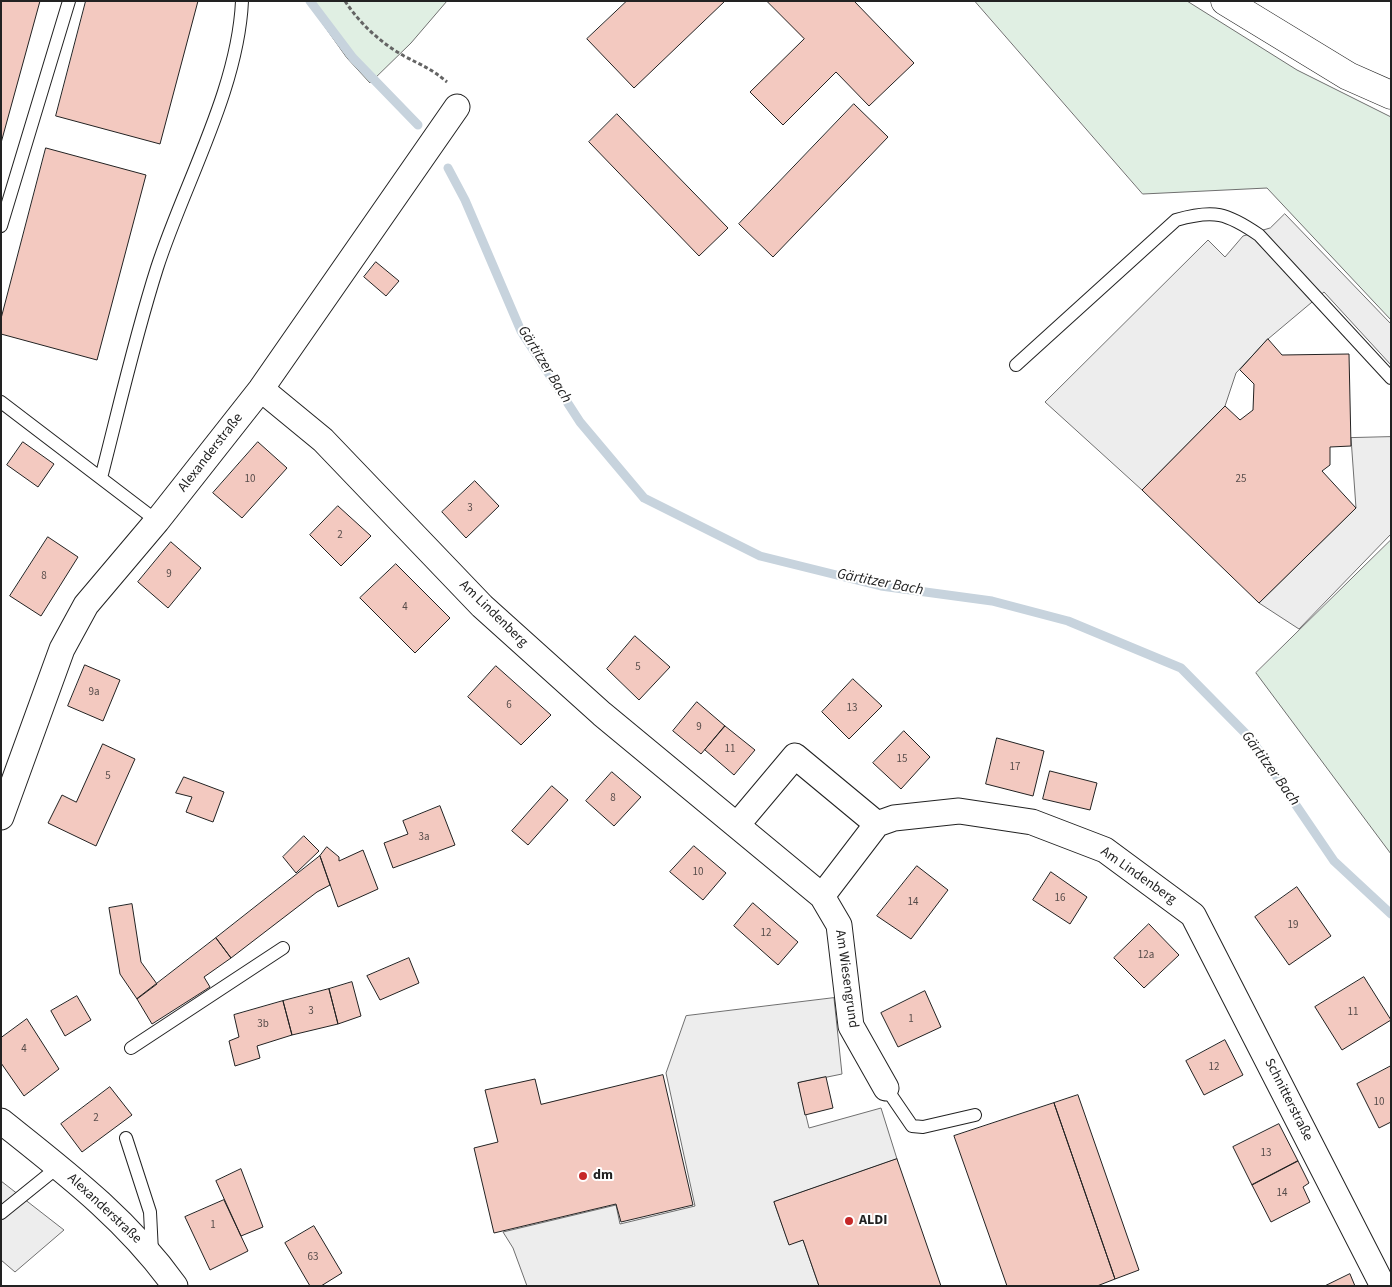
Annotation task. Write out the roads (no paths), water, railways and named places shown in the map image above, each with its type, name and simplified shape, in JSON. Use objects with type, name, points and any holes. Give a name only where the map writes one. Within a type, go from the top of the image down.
[{"type":"main road","points":[[1225,1],[1348,76],[1391,95]]},
{"type":"street","name":"Alexanderstraße","points":[[1,817],[62,649],[86,605],[157,521],[262,389],[457,107]]},
{"type":"street","name":"Am Lindenberg","points":[[262,389],[323,440],[482,606],[602,714],[822,896]]},
{"type":"street","points":[[737,825],[795,756],[877,824],[822,896]]},
{"type":"street","name":"Am Lindenberg","points":[[877,824],[894,818],[959,811],[1032,822],[1105,850],[1193,915]]},
{"type":"street","name":"Am Wiesengrund","points":[[822,896],[839,925],[850,1026],[886,1088]]},
{"type":"street","name":"Schnitterstraße","points":[[1193,915],[1383,1286]]},
{"type":"street","name":"Alexanderstraße","points":[[1,1121],[79,1182],[152,1255],[175,1286]]},
{"type":"lane","points":[[1,226],[68,1]]},
{"type":"lane","points":[[101,478],[157,268],[225,86],[241,31],[242,1]]},
{"type":"lane","points":[[1016,365],[1176,220],[1202,213],[1222,215],[1240,222],[1259,236],[1391,378]]},
{"type":"lane","points":[[1,402],[157,521]]},
{"type":"lane","points":[[130,1048],[283,948]]},
{"type":"lane","points":[[886,1088],[912,1126],[923,1127],[975,1114]]},
{"type":"lane","points":[[126,1138],[150,1212],[152,1255]]},
{"type":"lane","points":[[1,1213],[58,1167]]},
{"type":"waterway","name":"Gärtitzer Bach","points":[[310,1],[353,58],[418,125]]},
{"type":"waterway","name":"Gärtitzer Bach","points":[[448,168],[465,200],[521,331],[580,422],[644,498],[760,556],[881,586],[992,601],[1068,621],[1181,668],[1251,739],[1334,861],[1391,914]]},
{"type":"place","name":"dm","points":[[583,1176]]},
{"type":"place","name":"ALDI","points":[[849,1221]]}]
